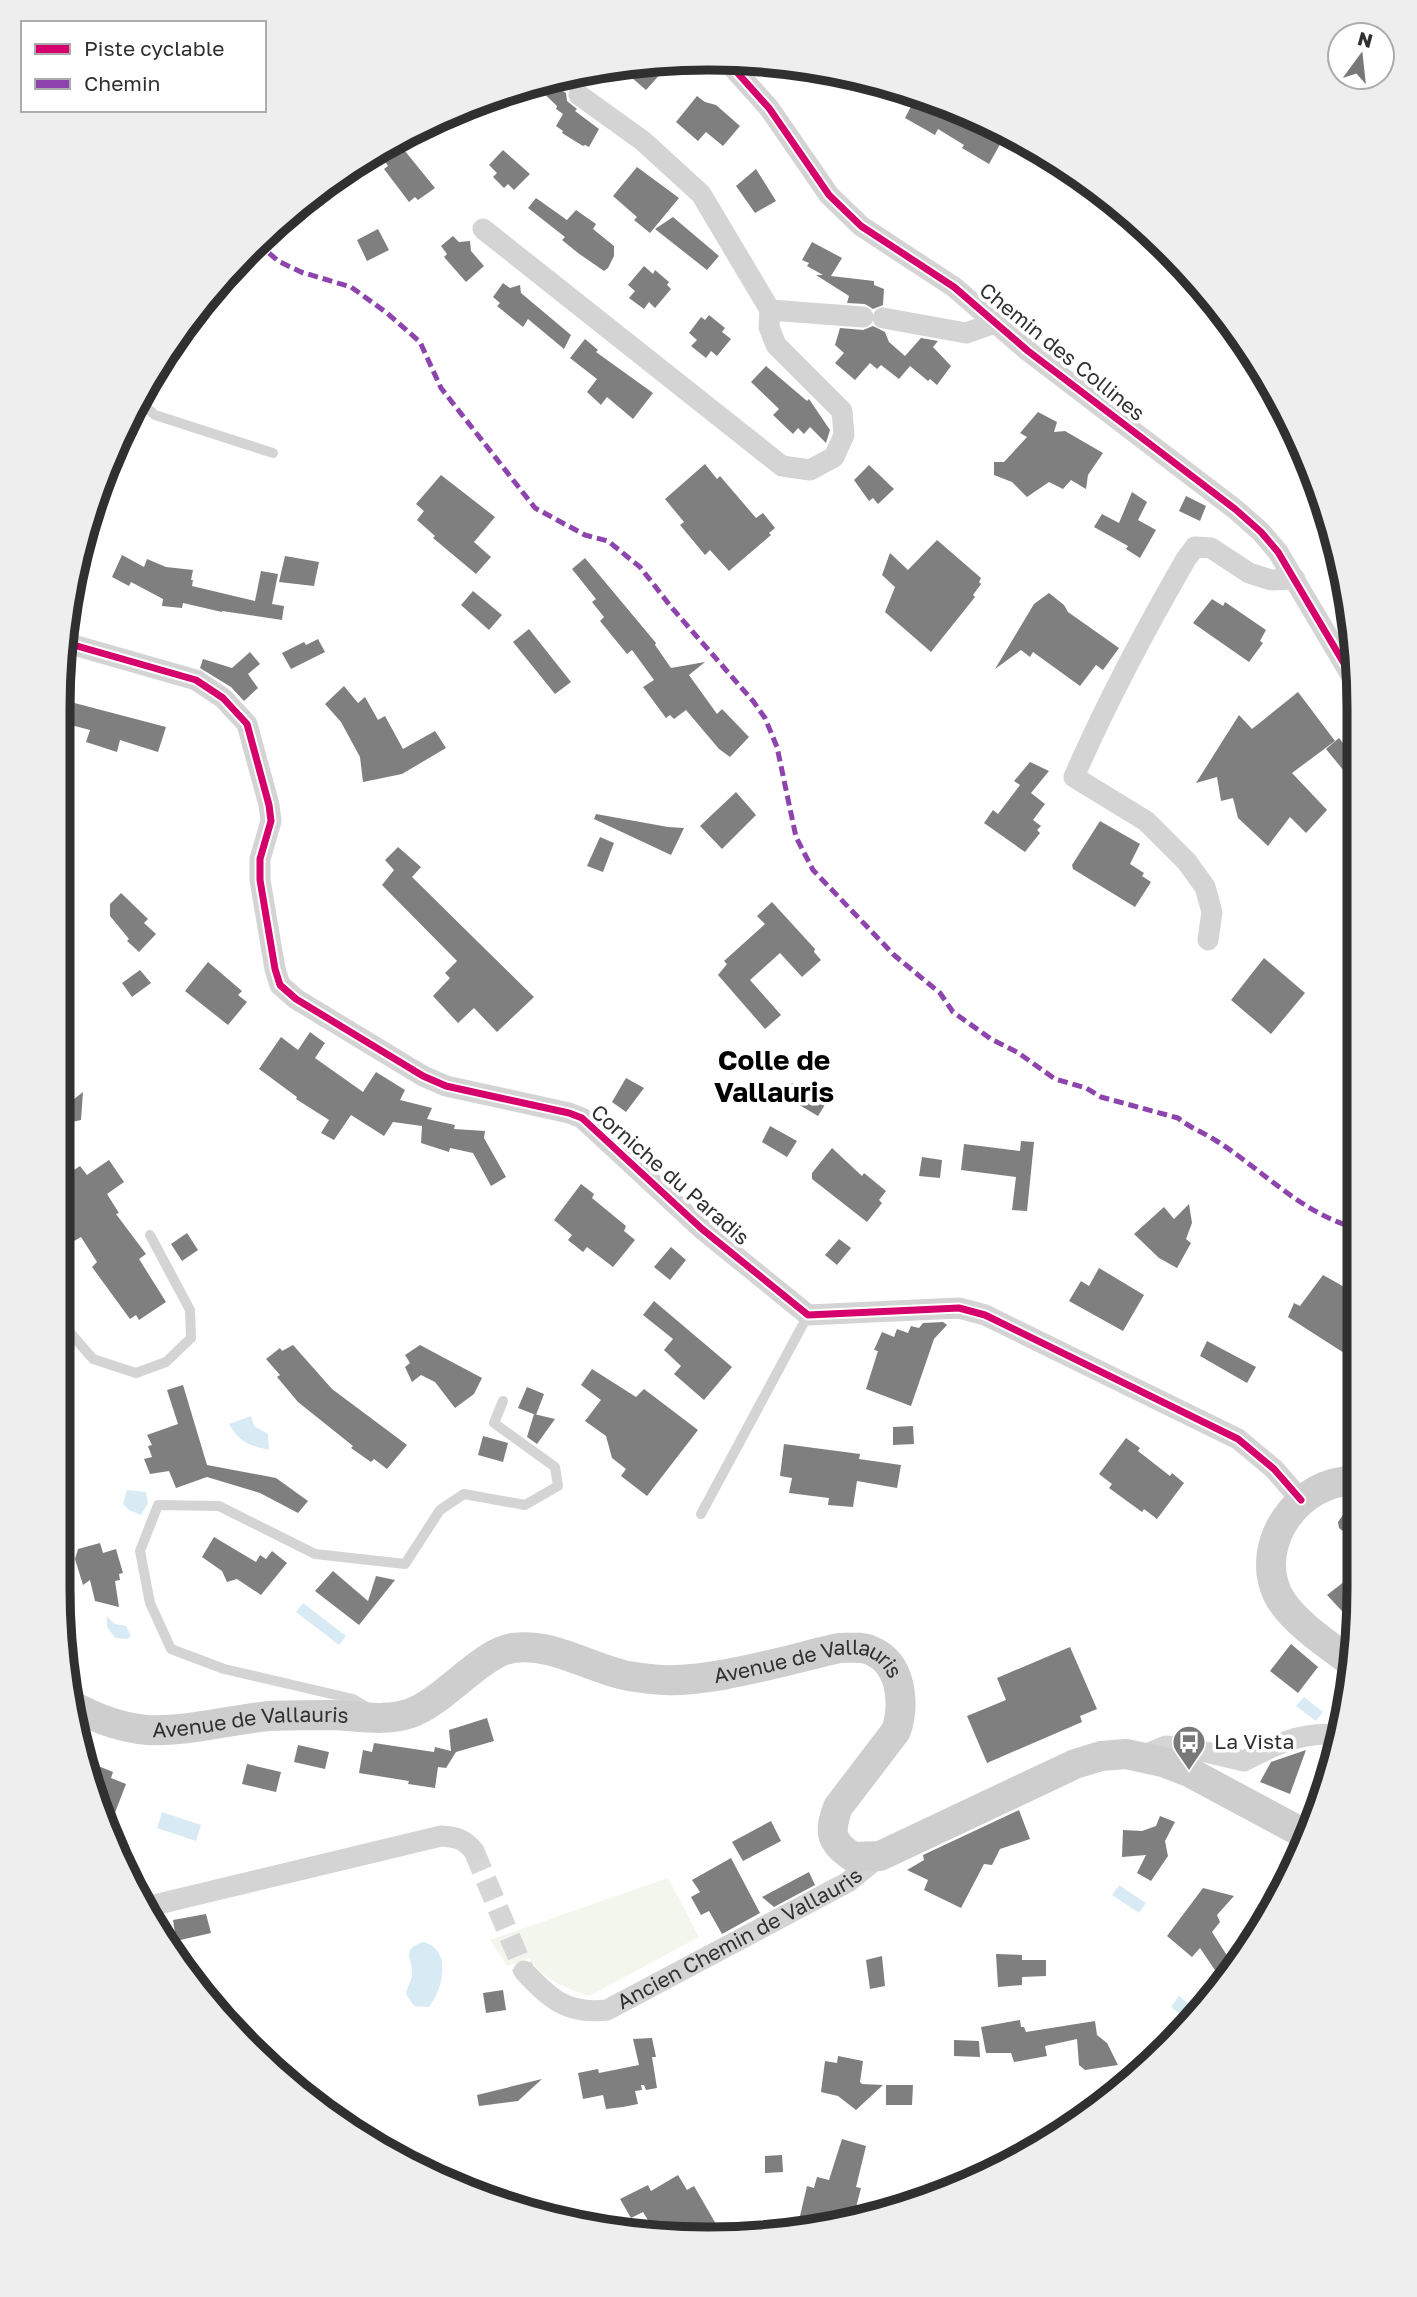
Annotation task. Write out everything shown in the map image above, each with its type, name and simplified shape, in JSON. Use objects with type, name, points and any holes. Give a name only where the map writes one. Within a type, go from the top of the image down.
[{"type":"main road","points":[[1344,1656],[1293,1615],[1278,1595],[1272,1573],[1273,1552],[1287,1514],[1321,1486],[1347,1481]]},
{"type":"main road","name":"Avenue de Vallauris","points":[[81,1710],[111,1723],[147,1730],[190,1728],[268,1716],[384,1718],[411,1714],[429,1704],[486,1661],[510,1648],[537,1647],[620,1674],[654,1680],[680,1680],[729,1672],[839,1648],[871,1650],[883,1658],[900,1685],[900,1720],[897,1731],[838,1807],[832,1832],[835,1843],[853,1857],[880,1856]]},
{"type":"main road","points":[[880,1856],[1076,1765],[1101,1756],[1126,1754],[1142,1756],[1189,1772],[1299,1831]]},
{"type":"street","name":"Chemin des Collines","points":[[736,71],[769,108],[829,195],[861,226],[954,286],[1028,351],[1236,509],[1261,532],[1278,552],[1346,666]]},
{"type":"street","points":[[483,229],[782,466],[810,470],[834,457],[844,435],[842,411],[776,345],[769,327],[770,310],[701,194],[643,141],[579,95]]},
{"type":"street","points":[[770,310],[873,317],[966,333],[995,323]]},
{"type":"street","points":[[1208,940],[1212,912],[1205,887],[1187,862],[1146,821],[1074,777],[1104,708],[1134,649],[1185,559],[1195,547],[1211,548],[1250,573],[1271,580],[1295,579]]},
{"type":"street","name":"Corniche du Paradis","points":[[73,645],[196,680],[223,698],[247,724],[270,805],[271,821],[260,859],[260,880],[280,985],[296,999],[423,1076],[446,1086],[582,1118],[702,1229],[808,1315]]},
{"type":"street","points":[[808,1315],[959,1308],[985,1315],[1238,1439],[1273,1469],[1301,1500]]},
{"type":"street","points":[[1142,1756],[1166,1746],[1244,1761],[1270,1747],[1316,1733],[1330,1734]]},
{"type":"street","points":[[154,1905],[442,1836],[466,1841],[474,1851]]},
{"type":"street","name":"Ancien Chemin de Vallauris","points":[[524,1970],[555,2001],[590,2012],[607,2010],[848,1882],[880,1856]]},
{"type":"lane","points":[[146,407],[155,415],[273,453]]},
{"type":"lane","points":[[70,1333],[93,1359],[136,1373],[166,1362],[191,1338],[190,1310],[150,1235]]},
{"type":"lane","points":[[701,1514],[808,1315]]},
{"type":"lane","points":[[384,1718],[353,1699],[224,1669],[171,1648],[150,1603],[140,1551],[158,1505],[219,1506],[315,1553],[405,1564],[440,1510],[464,1494],[525,1505],[558,1486],[555,1467],[494,1423],[503,1401]]},
{"type":"shaded area","points":[[251,1416],[254,1426],[268,1434],[269,1450],[246,1442],[229,1424]]},
{"type":"shaded area","points":[[127,1490],[146,1492],[148,1503],[141,1515],[123,1504]]},
{"type":"shaded area","points":[[303,1603],[346,1636],[339,1645],[296,1612]]},
{"type":"shaded area","points":[[107,1617],[115,1624],[126,1626],[131,1636],[127,1639],[115,1638],[107,1627]]},
{"type":"shaded area","points":[[1304,1697],[1323,1712],[1316,1721],[1296,1706]]},
{"type":"shaded area","points":[[162,1812],[201,1825],[196,1841],[157,1828]]},
{"type":"shaded area","points":[[668,1878],[699,1937],[589,1996],[548,1978],[529,1958],[507,1966],[490,1940]]},
{"type":"shaded area","points":[[1119,1885],[1146,1903],[1139,1913],[1112,1895]]},
{"type":"shaded area","points":[[423,1942],[439,1953],[442,1961],[441,1981],[429,2007],[414,2006],[406,1994],[412,1976],[409,1952],[415,1945]]},
{"type":"shaded area","points":[[1179,1996],[1191,2006],[1182,2016],[1171,2007]]},
{"type":"building","points":[[663,71],[646,90],[628,75]]},
{"type":"building","points":[[558,88],[566,93],[567,101],[577,109],[575,111],[599,129],[589,147],[562,133],[556,126],[563,114],[556,109],[557,106],[543,92]]},
{"type":"building","points":[[697,96],[716,105],[740,126],[723,146],[706,132],[698,141],[676,122]]},
{"type":"building","points":[[913,104],[1002,142],[989,164],[938,129],[935,135],[905,118]]},
{"type":"building","points":[[403,148],[435,188],[418,200],[415,197],[409,202],[384,169],[388,166],[384,159]]},
{"type":"building","points":[[503,150],[530,174],[514,190],[508,184],[504,188],[493,177],[497,173],[489,165]]},
{"type":"building","points":[[637,167],[679,198],[650,233],[634,220],[637,217],[613,196]]},
{"type":"building","points":[[756,169],[776,201],[755,213],[736,186]]},
{"type":"building","points":[[536,198],[567,220],[576,210],[596,224],[593,229],[614,246],[614,256],[608,268],[604,271],[578,253],[562,240],[565,237],[528,208]]},
{"type":"building","points":[[673,217],[719,256],[707,270],[655,229]]},
{"type":"building","points":[[378,229],[389,250],[367,261],[357,240]]},
{"type":"building","points":[[453,236],[459,242],[470,241],[471,251],[484,266],[466,282],[444,257],[447,254],[441,246]]},
{"type":"building","points":[[812,242],[842,258],[831,276],[874,281],[874,285],[884,289],[883,305],[873,309],[865,304],[847,303],[849,296],[816,275],[823,275],[802,260]]},
{"type":"building","points":[[644,266],[653,274],[655,270],[669,282],[667,285],[671,289],[655,308],[649,302],[644,309],[629,298],[635,291],[628,285]]},
{"type":"building","points":[[503,283],[510,288],[520,285],[521,293],[571,335],[564,349],[528,319],[523,327],[497,306],[500,303],[493,297]]},
{"type":"building","points":[[709,315],[725,328],[722,332],[731,339],[717,356],[711,351],[706,358],[691,346],[697,340],[689,333],[701,317],[705,320]]},
{"type":"building","points":[[873,326],[885,332],[889,342],[905,356],[921,338],[938,341],[933,347],[951,366],[937,385],[910,366],[899,379],[881,365],[877,369],[870,363],[855,380],[835,363],[844,353],[835,345],[840,328],[863,330]]},
{"type":"building","points":[[585,339],[598,350],[596,352],[653,393],[633,419],[607,397],[601,405],[587,392],[597,379],[570,358]]},
{"type":"building","points":[[766,366],[807,401],[809,399],[830,430],[826,443],[810,427],[804,434],[798,428],[793,434],[773,415],[779,409],[751,382]]},
{"type":"building","points":[[1038,412],[1057,422],[1054,432],[1065,431],[1103,453],[1088,475],[1086,489],[1071,480],[1063,489],[1049,482],[1027,497],[1012,482],[994,475],[994,462],[1004,462],[1027,437],[1020,433]]},
{"type":"building","points":[[705,464],[717,479],[720,476],[756,518],[763,513],[775,528],[769,533],[771,535],[729,571],[710,550],[705,555],[680,525],[684,522],[665,499]]},
{"type":"building","points":[[869,465],[894,489],[878,504],[873,498],[869,501],[854,480]]},
{"type":"building","points":[[441,475],[495,517],[474,542],[491,557],[476,574],[433,538],[435,536],[417,520],[424,511],[416,504]]},
{"type":"building","points":[[1132,492],[1147,502],[1138,520],[1156,530],[1140,558],[1126,549],[1128,546],[1094,527],[1102,514],[1119,523]]},
{"type":"building","points":[[1186,496],[1206,506],[1200,521],[1179,511]]},
{"type":"building","points":[[937,540],[981,578],[981,584],[973,595],[975,597],[931,652],[885,612],[895,587],[882,575],[890,553],[908,570]]},
{"type":"building","points":[[122,555],[144,567],[147,559],[166,567],[193,570],[192,586],[255,601],[261,571],[278,574],[272,604],[284,606],[282,620],[222,612],[183,603],[182,608],[162,606],[163,599],[131,582],[129,586],[112,577]]},
{"type":"building","points":[[285,556],[319,562],[314,586],[279,582]]},
{"type":"building","points":[[585,558],[656,643],[671,668],[705,662],[689,675],[717,714],[722,709],[749,737],[730,757],[719,749],[686,710],[674,719],[670,715],[666,718],[643,687],[654,680],[632,650],[627,654],[600,621],[604,617],[592,602],[596,599],[572,569]]},
{"type":"building","points":[[473,591],[502,615],[489,630],[461,605]]},
{"type":"building","points":[[1049,593],[1064,605],[1068,612],[1119,648],[1103,670],[1096,665],[1080,686],[1033,652],[1030,657],[1021,650],[995,669],[1034,604]]},
{"type":"building","points":[[1212,599],[1223,606],[1225,602],[1266,630],[1260,641],[1263,643],[1249,662],[1193,623]]},
{"type":"building","points":[[529,629],[571,682],[555,694],[513,642]]},
{"type":"building","points":[[318,639],[325,652],[291,669],[282,653],[304,642],[306,645]]},
{"type":"building","points":[[250,652],[260,664],[248,674],[258,688],[244,701],[231,687],[200,668],[203,659],[232,668]]},
{"type":"building","points":[[344,686],[358,703],[365,697],[378,720],[385,716],[403,749],[435,731],[446,748],[402,774],[363,782],[360,757],[341,722],[325,704]]},
{"type":"building","points":[[1298,692],[1335,741],[1292,773],[1327,810],[1306,833],[1290,817],[1268,846],[1238,818],[1233,798],[1221,801],[1217,777],[1196,783],[1239,715],[1252,729]]},
{"type":"building","points":[[70,702],[166,727],[158,752],[120,740],[117,752],[86,742],[90,730],[70,725]]},
{"type":"building","points":[[1339,738],[1347,748],[1347,775],[1326,749]]},
{"type":"building","points":[[1030,762],[1049,771],[1031,793],[1045,804],[1033,820],[1041,826],[1037,830],[1040,833],[1025,852],[984,823],[993,810],[998,814],[1020,785],[1014,781]]},
{"type":"building","points":[[736,792],[756,815],[722,849],[700,826]]},
{"type":"building","points":[[596,814],[684,828],[671,855],[594,819]]},
{"type":"building","points":[[1100,821],[1140,844],[1130,864],[1144,873],[1142,876],[1151,882],[1135,907],[1073,869],[1072,865]]},
{"type":"building","points":[[600,837],[614,843],[603,872],[587,866]]},
{"type":"building","points":[[398,847],[421,867],[412,877],[534,997],[497,1032],[474,1008],[458,1023],[433,996],[450,978],[445,973],[457,961],[382,885],[394,870],[385,860]]},
{"type":"building","points":[[121,893],[148,919],[144,923],[156,934],[139,952],[127,941],[129,939],[110,916],[110,904]]},
{"type":"building","points":[[772,902],[815,949],[814,952],[821,960],[802,977],[780,953],[750,980],[781,1015],[765,1029],[718,975],[727,964],[724,961],[765,924],[757,916]]},
{"type":"building","points":[[1264,958],[1305,993],[1271,1034],[1231,1000]]},
{"type":"building","points":[[208,962],[242,991],[238,995],[247,1002],[228,1025],[185,991]]},
{"type":"building","points":[[140,970],[151,983],[132,997],[122,983]]},
{"type":"building","points":[[310,1032],[325,1043],[315,1058],[363,1092],[376,1072],[405,1090],[400,1100],[432,1108],[427,1119],[455,1125],[454,1129],[485,1131],[484,1138],[506,1177],[491,1186],[473,1153],[450,1148],[449,1152],[421,1143],[422,1126],[393,1122],[384,1136],[351,1115],[334,1140],[321,1133],[329,1120],[296,1099],[297,1097],[259,1069],[281,1037],[298,1050]]},
{"type":"building","points":[[626,1078],[644,1088],[626,1112],[612,1102]]},
{"type":"building","points":[[792,1083],[826,1103],[818,1116],[784,1096]]},
{"type":"building","points":[[83,1092],[81,1120],[70,1124],[70,1102]]},
{"type":"building","points":[[770,1126],[797,1141],[787,1157],[762,1142]]},
{"type":"building","points":[[1021,1141],[1034,1142],[1027,1211],[1012,1210],[1016,1177],[961,1170],[964,1144],[1020,1151]]},
{"type":"building","points":[[832,1148],[862,1176],[864,1173],[886,1191],[879,1200],[882,1203],[867,1222],[812,1179],[812,1173]]},
{"type":"building","points":[[922,1157],[942,1160],[940,1178],[919,1176]]},
{"type":"building","points":[[109,1160],[124,1182],[107,1194],[119,1213],[116,1214],[146,1254],[139,1259],[166,1302],[139,1320],[136,1315],[130,1319],[92,1267],[97,1262],[81,1237],[74,1241],[70,1235],[70,1172],[80,1166],[87,1175]]},
{"type":"building","points":[[581,1184],[594,1194],[592,1198],[626,1226],[624,1231],[635,1240],[613,1267],[587,1247],[583,1252],[568,1240],[572,1235],[554,1220]]},
{"type":"building","points":[[1189,1204],[1192,1223],[1186,1239],[1191,1243],[1177,1268],[1159,1258],[1134,1234],[1164,1207],[1174,1219]]},
{"type":"building","points":[[187,1233],[198,1250],[182,1261],[171,1244]]},
{"type":"building","points":[[839,1239],[851,1248],[837,1265],[825,1255]]},
{"type":"building","points":[[671,1247],[686,1260],[670,1280],[654,1267]]},
{"type":"building","points":[[1099,1268],[1144,1295],[1123,1331],[1069,1301],[1081,1281],[1089,1286]]},
{"type":"building","points":[[1323,1275],[1347,1288],[1347,1355],[1288,1317],[1294,1303],[1300,1306]]},
{"type":"building","points":[[654,1301],[732,1367],[704,1400],[674,1374],[681,1366],[664,1350],[673,1339],[643,1315]]},
{"type":"building","points":[[943,1322],[947,1325],[934,1339],[911,1406],[866,1389],[878,1351],[874,1350],[882,1332],[894,1337],[897,1329],[908,1333],[911,1326],[919,1328],[923,1323]]},
{"type":"building","points":[[1207,1341],[1256,1367],[1247,1383],[1200,1356]]},
{"type":"building","points":[[293,1345],[332,1389],[407,1445],[387,1469],[351,1448],[353,1446],[298,1402],[277,1377],[280,1375],[266,1359],[280,1348],[282,1351]]},
{"type":"building","points":[[420,1345],[482,1378],[474,1394],[455,1408],[435,1382],[421,1375],[412,1382],[405,1367],[410,1363],[405,1355]]},
{"type":"building","points":[[592,1369],[636,1397],[644,1389],[698,1430],[647,1496],[621,1476],[626,1469],[612,1458],[606,1436],[585,1421],[601,1400],[581,1385]]},
{"type":"building","points":[[183,1385],[207,1465],[276,1478],[308,1501],[298,1513],[260,1493],[207,1477],[176,1488],[169,1471],[150,1474],[144,1459],[152,1457],[148,1446],[152,1445],[147,1435],[178,1424],[167,1390]]},
{"type":"building","points":[[527,1387],[544,1394],[536,1415],[518,1408]]},
{"type":"building","points":[[534,1414],[555,1419],[537,1444],[527,1437]]},
{"type":"building","points":[[913,1426],[914,1444],[893,1445],[893,1427]]},
{"type":"building","points":[[483,1436],[508,1443],[503,1462],[478,1455]]},
{"type":"building","points":[[1126,1438],[1170,1476],[1172,1473],[1184,1483],[1157,1519],[1144,1509],[1142,1512],[1109,1488],[1112,1484],[1099,1474]]},
{"type":"building","points":[[784,1444],[860,1454],[859,1459],[901,1465],[897,1488],[857,1481],[853,1507],[828,1505],[829,1498],[789,1493],[792,1478],[780,1476]]},
{"type":"building","points":[[1347,1509],[1347,1534],[1339,1528],[1338,1522]]},
{"type":"building","points":[[214,1537],[256,1562],[260,1555],[266,1559],[272,1551],[287,1563],[261,1595],[237,1579],[227,1582],[222,1571],[202,1557]]},
{"type":"building","points":[[100,1543],[103,1553],[116,1549],[123,1573],[119,1574],[120,1580],[115,1581],[119,1607],[95,1601],[90,1580],[83,1585],[75,1559],[78,1549]]},
{"type":"building","points":[[333,1571],[368,1601],[376,1576],[395,1580],[359,1625],[315,1591]]},
{"type":"building","points":[[1347,1579],[1346,1616],[1327,1595]]},
{"type":"building","points":[[1291,1644],[1318,1667],[1298,1693],[1270,1671]]},
{"type":"building","points":[[1070,1647],[1097,1709],[1080,1716],[1082,1722],[987,1763],[967,1716],[1006,1700],[997,1678]]},
{"type":"building","points":[[487,1718],[494,1741],[456,1752],[446,1768],[438,1767],[435,1788],[359,1773],[363,1750],[372,1752],[374,1743],[434,1752],[435,1747],[451,1751],[449,1730]]},
{"type":"building","points":[[298,1745],[329,1752],[325,1769],[294,1762]]},
{"type":"building","points":[[1306,1750],[1290,1794],[1260,1782],[1271,1762]]},
{"type":"building","points":[[247,1764],[281,1772],[276,1792],[242,1784]]},
{"type":"building","points":[[95,1765],[113,1772],[111,1778],[126,1784],[113,1818]]},
{"type":"building","points":[[1019,1810],[1030,1839],[1000,1849],[992,1865],[984,1864],[961,1908],[924,1890],[928,1880],[907,1870],[924,1860],[923,1855]]},
{"type":"building","points":[[1160,1816],[1175,1822],[1165,1841],[1168,1856],[1151,1881],[1137,1873],[1146,1855],[1122,1857],[1123,1830],[1142,1831],[1156,1826]]},
{"type":"building","points":[[771,1821],[781,1841],[743,1861],[732,1842]]},
{"type":"building","points":[[731,1858],[760,1913],[722,1934],[709,1911],[701,1915],[691,1897],[700,1892],[692,1880]]},
{"type":"building","points":[[809,1872],[815,1885],[774,1907],[762,1897]]},
{"type":"building","points":[[1203,1888],[1234,1896],[1217,1915],[1220,1922],[1212,1932],[1229,1958],[1217,1974],[1200,1948],[1192,1957],[1167,1936]]},
{"type":"building","points":[[206,1914],[211,1933],[177,1941],[173,1920]]},
{"type":"building","points":[[996,1954],[1022,1955],[1022,1960],[1046,1960],[1046,1976],[1022,1977],[1022,1985],[998,1987]]},
{"type":"building","points":[[882,1956],[885,1986],[870,1989],[866,1960]]},
{"type":"building","points":[[503,1990],[506,2010],[486,2013],[483,1993]]},
{"type":"building","points":[[1020,2020],[1021,2027],[1024,2027],[1026,2032],[1095,2021],[1097,2035],[1107,2043],[1118,2065],[1085,2070],[1079,2065],[1077,2039],[1045,2046],[1047,2056],[1014,2062],[1011,2053],[986,2053],[981,2027]]},
{"type":"building","points":[[652,2038],[657,2088],[646,2090],[644,2085],[641,2085],[642,2090],[635,2091],[638,2104],[623,2107],[606,2109],[603,2095],[583,2099],[578,2073],[598,2069],[599,2073],[639,2065],[633,2039]]},
{"type":"building","points":[[954,2040],[979,2041],[980,2057],[954,2056]]},
{"type":"building","points":[[838,2056],[863,2061],[862,2084],[883,2085],[856,2110],[838,2096],[821,2092],[825,2061],[837,2063]]},
{"type":"building","points":[[542,2079],[518,2101],[479,2106],[477,2095]]},
{"type":"building","points":[[886,2085],[913,2085],[912,2105],[886,2105]]},
{"type":"building","points":[[842,2139],[866,2146],[856,2187],[861,2188],[855,2210],[811,2219],[800,2216],[807,2186],[814,2188],[817,2177],[829,2180]]},
{"type":"building","points":[[782,2155],[783,2172],[765,2173],[765,2156]]},
{"type":"building","points":[[678,2175],[687,2190],[694,2186],[716,2224],[708,2227],[651,2224],[643,2212],[631,2218],[620,2199],[648,2185],[651,2191]]},
{"type":"tunnel","points":[[474,1851],[524,1971]]},
{"type":"marked path","points":[[265,249],[278,261],[301,272],[351,287],[387,313],[420,342],[441,388],[535,508],[585,535],[608,541],[640,567],[765,718],[777,747],[796,837],[813,870],[894,955],[940,993],[953,1012],[1055,1079],[1086,1088],[1101,1097],[1178,1118],[1232,1151],[1299,1201],[1347,1225]]},
{"type":"cycle path","points":[[736,71],[769,108],[829,195],[861,226],[954,287],[1028,351],[1235,509],[1261,532],[1278,552],[1346,667]]},
{"type":"cycle path","points":[[73,645],[196,680],[223,698],[247,724],[271,821],[260,859],[260,880],[275,969],[280,985],[296,999],[423,1076],[446,1086],[582,1118],[702,1229],[808,1315],[959,1308],[985,1315],[1238,1439],[1274,1469],[1301,1500]]},
{"type":"place","name":"La Vista","points":[[1189,1772]]},
{"type":"district","name":"Colle de Vallauris","points":[[774,1076]]}]
